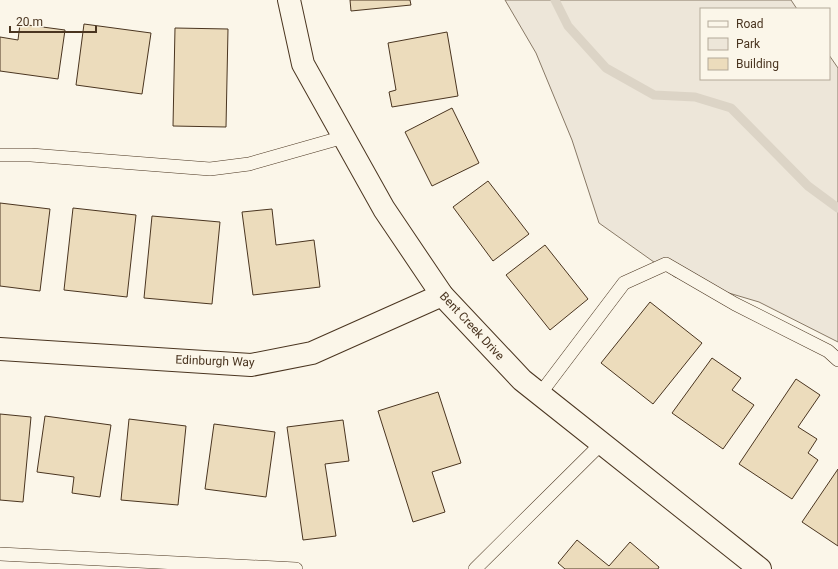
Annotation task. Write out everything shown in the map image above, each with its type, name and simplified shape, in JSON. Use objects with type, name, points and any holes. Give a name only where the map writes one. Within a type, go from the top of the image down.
[{"type":"street","name":"Bent Creek Drive","points":[[289,0],[303,64],[384,208],[442,295],[522,380],[602,443],[747,565]]},
{"type":"street","name":"Edinburgh Way","points":[[0,349],[251,365],[312,353],[442,295]]},
{"type":"lane","points":[[0,155],[210,168],[249,164],[344,137]]},
{"type":"lane","points":[[540,394],[624,283],[666,264],[735,304],[828,351],[838,360]]},
{"type":"lane","points":[[475,569],[602,443]]},
{"type":"lane","points":[[0,554],[296,569]]},
{"type":"green space","points":[[505,0],[791,0],[796,8],[700,8],[700,80],[830,80],[830,56],[838,68],[838,342],[759,302],[675,277],[599,223],[572,140],[536,53]]},
{"type":"building","points":[[350,0],[410,0],[411,5],[351,11]]},
{"type":"building","points":[[20,24],[65,30],[58,79],[0,71],[0,37],[18,40]]},
{"type":"building","points":[[84,24],[151,33],[142,94],[76,85]]},
{"type":"building","points":[[175,28],[228,29],[226,127],[173,126]]},
{"type":"building","points":[[447,32],[458,96],[392,107],[389,92],[396,90],[388,43]]},
{"type":"building","points":[[452,108],[479,163],[432,186],[405,132]]},
{"type":"building","points":[[488,181],[529,234],[493,261],[453,207]]},
{"type":"building","points":[[0,203],[50,209],[40,291],[0,286]]},
{"type":"building","points":[[73,208],[136,215],[127,297],[64,290]]},
{"type":"building","points":[[272,209],[276,245],[314,240],[320,287],[253,295],[242,212]]},
{"type":"building","points":[[152,216],[220,222],[212,304],[144,298]]},
{"type":"building","points":[[545,245],[588,299],[550,330],[506,275]]},
{"type":"building","points":[[650,302],[702,343],[653,404],[601,363]]},
{"type":"building","points":[[712,358],[741,378],[732,390],[754,405],[723,449],[672,413]]},
{"type":"building","points":[[796,379],[820,395],[798,427],[817,439],[808,453],[818,460],[792,499],[739,464]]},
{"type":"building","points":[[438,392],[461,463],[432,472],[445,512],[413,522],[378,411]]},
{"type":"building","points":[[0,414],[31,417],[23,502],[0,500]]},
{"type":"building","points":[[45,416],[111,425],[100,497],[72,493],[74,477],[37,472]]},
{"type":"building","points":[[129,419],[186,426],[178,505],[121,500]]},
{"type":"building","points":[[343,420],[349,461],[325,464],[336,536],[303,540],[287,427]]},
{"type":"building","points":[[214,424],[275,432],[266,497],[205,489]]},
{"type":"building","points":[[838,469],[838,546],[802,522]]},
{"type":"building","points":[[577,540],[609,566],[630,542],[659,567],[658,569],[565,569],[558,563]]},
{"type":"waterway","points":[[555,0],[568,26],[606,68],[654,95],[695,97],[731,108],[808,186],[838,208]]}]
